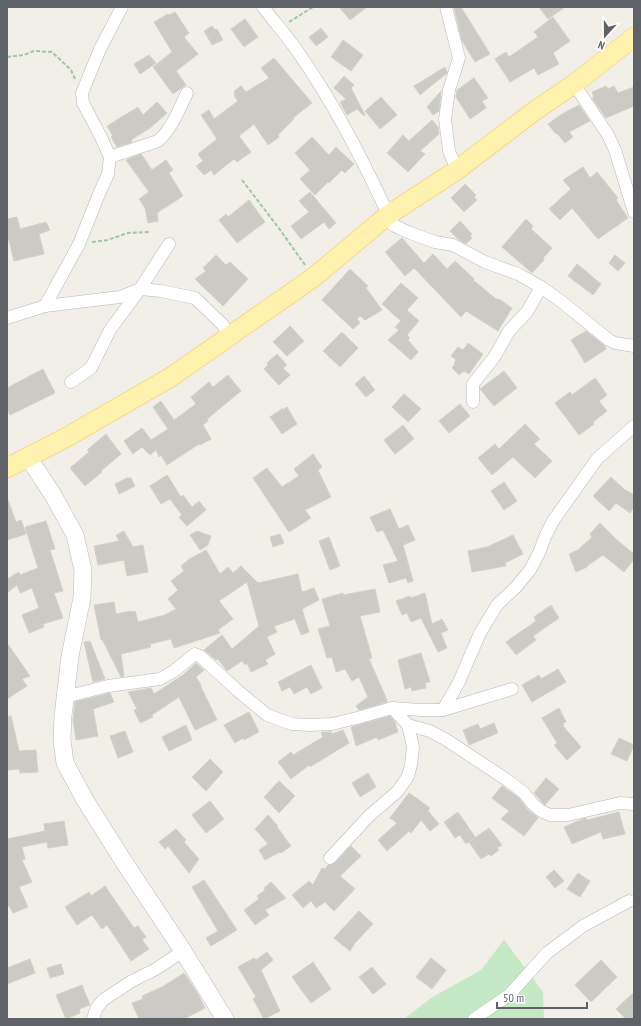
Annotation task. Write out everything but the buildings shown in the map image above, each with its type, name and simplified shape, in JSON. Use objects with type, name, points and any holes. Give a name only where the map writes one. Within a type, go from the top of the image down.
[{"type":"main road","points":[[7,468],[67,437],[171,377],[314,277],[388,215],[456,170],[574,84],[634,37]]},
{"type":"street","points":[[46,306],[79,244],[108,174],[110,157],[83,103],[82,93],[100,49],[122,7]]},
{"type":"street","points":[[263,7],[300,54],[328,97],[372,179],[393,226],[435,242],[452,245],[485,262],[518,274],[541,287],[562,302],[609,340],[614,343],[634,346]]},
{"type":"street","points":[[446,7],[458,58],[449,90],[446,119],[449,151],[456,170]]},
{"type":"street","points":[[574,84],[608,135],[615,150],[634,212]]},
{"type":"street","points":[[110,157],[158,141],[164,136],[188,93]]},
{"type":"street","points":[[71,382],[91,368],[110,330],[140,289],[169,244]]},
{"type":"street","points":[[473,402],[473,384],[494,356],[509,332],[527,312],[541,287]]},
{"type":"street","points":[[7,318],[46,306],[120,296],[140,289],[161,291],[195,298],[222,324],[230,335]]},
{"type":"street","points":[[443,710],[459,682],[484,627],[497,605],[516,587],[530,570],[553,521],[597,459],[634,426]]},
{"type":"street","points":[[28,457],[53,495],[75,535],[83,570],[82,598],[70,656],[65,697],[62,740],[65,763],[124,862],[183,951],[225,1019]]},
{"type":"street","points":[[65,697],[108,686],[160,679],[174,671],[195,654],[200,656],[267,715],[292,724],[332,724],[392,708],[443,710],[512,689]]},
{"type":"street","points":[[330,858],[369,816],[398,791],[408,776],[413,747],[408,725],[392,708]]},
{"type":"street","points":[[408,725],[430,731],[445,739],[510,782],[524,793],[541,811],[550,815],[568,815],[620,803],[634,804]]},
{"type":"street","points":[[474,1019],[509,995],[547,953],[583,926],[629,901]]},
{"type":"street","points":[[93,1019],[96,1008],[103,1000],[132,981],[156,969],[183,951]]},
{"type":"path","points":[[280,28],[313,7]]},
{"type":"path","points":[[7,57],[24,55],[34,51],[52,52],[72,70],[82,93]]},
{"type":"path","points":[[242,180],[314,277]]},
{"type":"path","points":[[79,244],[108,240],[128,233],[148,232]]},
{"type":"green space","points":[[504,940],[543,992],[544,1019],[404,1019],[431,998],[481,970]]}]
